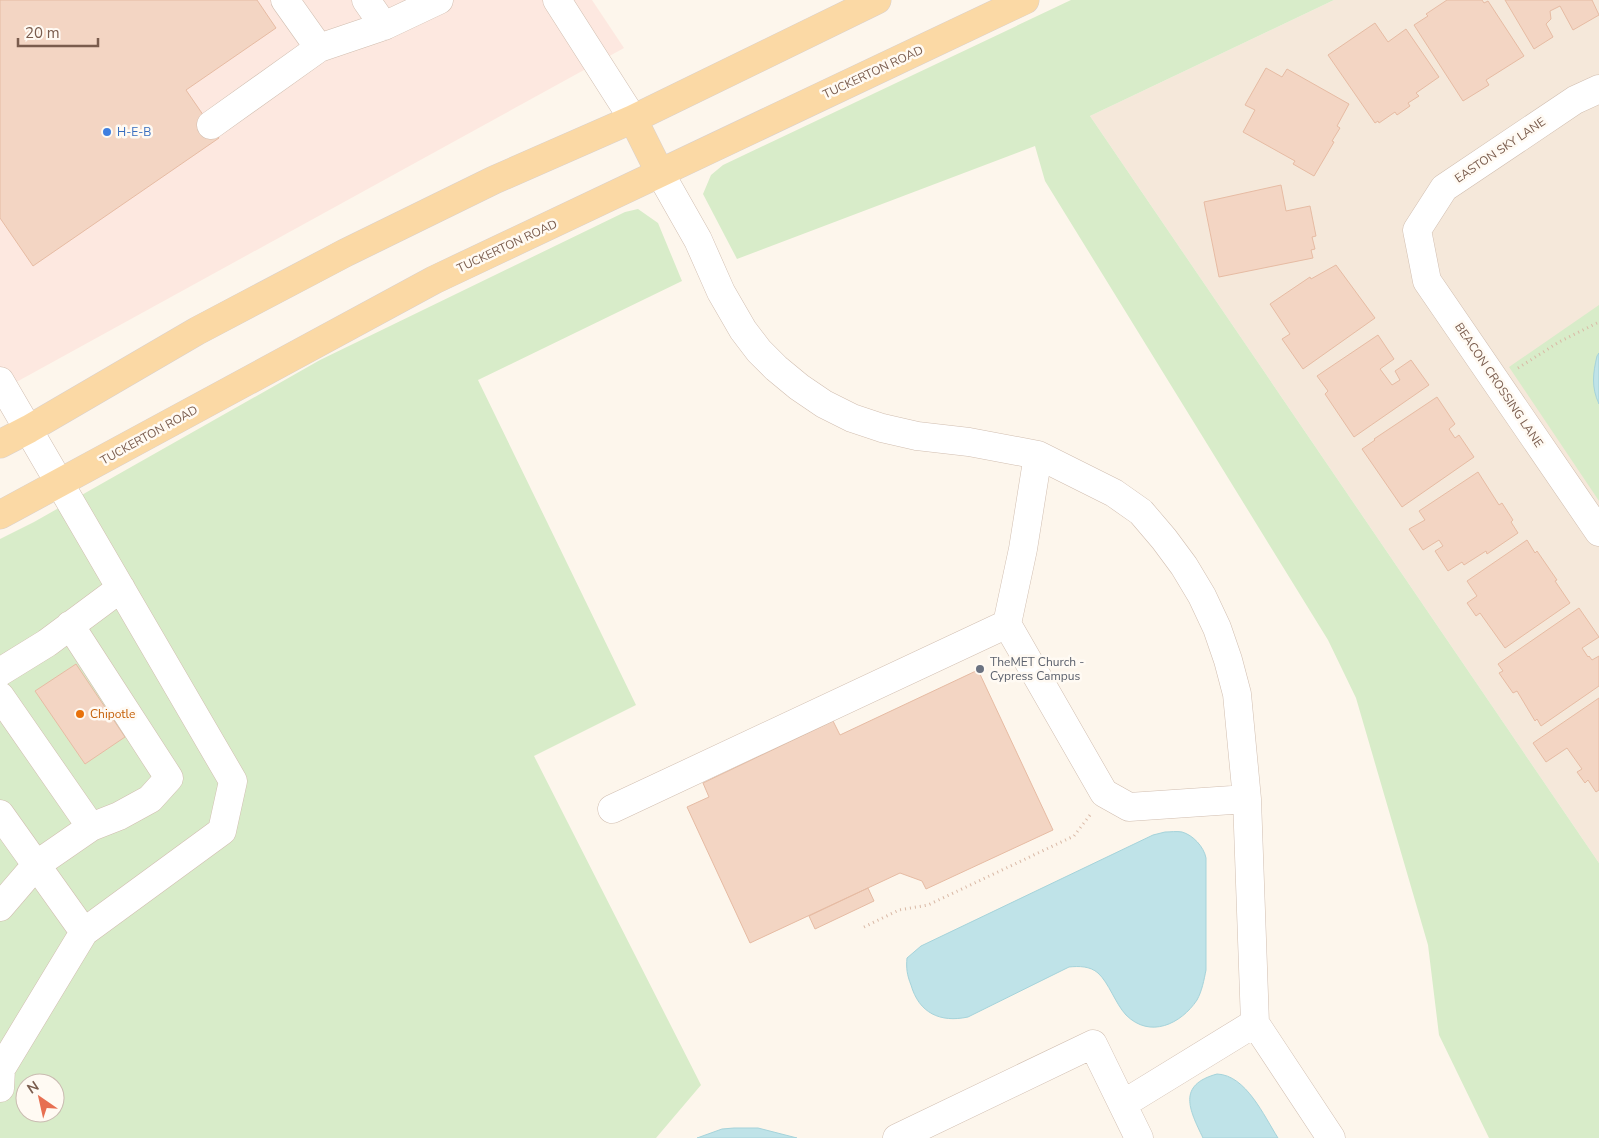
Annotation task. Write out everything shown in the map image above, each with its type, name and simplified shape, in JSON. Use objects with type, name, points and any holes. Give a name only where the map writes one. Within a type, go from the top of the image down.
[{"type":"main road","points":[[0,444],[196,331],[345,253],[494,180],[633,119],[877,0]]},
{"type":"main road","name":"TUCKERTON ROAD","points":[[0,515],[434,280],[1026,0]]},
{"type":"main road","points":[[633,119],[660,173]]},
{"type":"street","points":[[285,0],[319,48]]},
{"type":"street","points":[[366,0],[384,26]]},
{"type":"street","points":[[210,126],[319,48],[384,26],[439,0]]},
{"type":"street","points":[[557,0],[633,119]]},
{"type":"street","name":"EASTON SKY LANE","points":[[1417,230],[1444,188],[1575,100],[1599,88]]},
{"type":"street","points":[[660,173],[698,240],[725,299],[743,330],[759,351],[798,386],[824,404],[852,418],[882,428],[917,436],[969,442],[1038,455],[1114,493],[1142,512],[1189,574],[1217,628],[1228,660],[1236,694],[1247,799],[1255,1023],[1331,1138]]},
{"type":"street","name":"BEACON CROSSING LANE","points":[[1417,230],[1427,280],[1599,532]]},
{"type":"street","points":[[0,381],[233,781],[222,831],[84,932],[1,1069],[0,1088]]},
{"type":"street","points":[[1038,455],[1023,549],[1007,624],[1104,792],[1129,807],[1247,799]]},
{"type":"street","points":[[0,672],[46,643],[121,588]]},
{"type":"street","points":[[612,809],[1007,624]]},
{"type":"street","points":[[0,907],[36,865],[91,826],[119,816],[150,799],[170,778],[70,625]]},
{"type":"street","points":[[0,696],[91,826]]},
{"type":"street","points":[[0,814],[84,932]]},
{"type":"street","points":[[1123,1104],[1255,1023]]},
{"type":"street","points":[[897,1138],[1093,1044],[1140,1138]]},
{"type":"path","points":[[1496,382],[1560,342],[1599,322]]},
{"type":"path","points":[[864,927],[899,910],[928,906],[1074,836],[1091,813]]},
{"type":"shaded area","points":[[0,0],[592,0],[624,48],[0,391]]},
{"type":"shaded area","points":[[1334,0],[1599,0],[1599,863],[1090,116]]},
{"type":"green space","points":[[1071,0],[1334,0],[1090,116],[1599,863],[1599,1138],[1489,1138],[1439,1035],[1428,945],[1356,698],[1328,640],[1045,181],[1035,146],[737,259],[703,194],[711,175],[723,165]]},
{"type":"green space","points":[[638,209],[658,223],[682,281],[478,380],[636,705],[534,756],[701,1085],[656,1138],[0,1138],[0,539],[34,522],[320,360],[625,212]]},
{"type":"green space","points":[[1599,305],[1599,501],[1509,367]]},
{"type":"water","points":[[1599,353],[1599,404],[1595,392],[1594,374]]},
{"type":"water","points":[[1165,832],[1182,832],[1190,836],[1200,846],[1206,858],[1206,970],[1202,989],[1197,1000],[1183,1016],[1164,1026],[1145,1026],[1135,1022],[1122,1010],[1098,973],[1092,969],[1080,967],[1069,967],[968,1017],[940,1017],[932,1014],[919,1003],[907,971],[907,958],[921,946],[1153,835]]},
{"type":"water","points":[[1217,1074],[1237,1081],[1245,1089],[1260,1108],[1278,1138],[1203,1138],[1191,1108],[1191,1091],[1204,1079]]},
{"type":"water","points":[[758,1128],[797,1138],[697,1138],[722,1129]]},
{"type":"building","name":"H-E-B","points":[[0,0],[257,0],[276,28],[186,90],[219,138],[33,266],[0,218]]},
{"type":"building","points":[[1447,0],[1482,0],[1484,3],[1488,1],[1524,56],[1486,80],[1489,85],[1463,101],[1414,25],[1428,16],[1426,14]]},
{"type":"building","points":[[1505,0],[1592,0],[1599,15],[1573,30],[1560,6],[1550,11],[1551,19],[1546,24],[1553,37],[1534,49]]},
{"type":"building","points":[[1375,23],[1388,42],[1406,29],[1439,77],[1416,93],[1419,96],[1408,103],[1410,106],[1397,115],[1395,112],[1379,123],[1378,121],[1375,123],[1328,55]]},
{"type":"building","points":[[1266,68],[1282,77],[1287,69],[1349,104],[1337,126],[1340,128],[1332,141],[1334,142],[1314,176],[1293,164],[1295,161],[1243,132],[1255,110],[1245,105]]},
{"type":"building","points":[[1281,185],[1286,211],[1310,206],[1316,236],[1312,237],[1315,249],[1311,250],[1313,258],[1219,277],[1204,202]]},
{"type":"building","points":[[1336,265],[1375,318],[1303,369],[1282,339],[1290,334],[1270,304],[1310,277],[1311,279]]},
{"type":"building","points":[[1378,335],[1394,359],[1380,369],[1392,385],[1400,380],[1395,371],[1411,360],[1429,385],[1354,437],[1325,394],[1328,391],[1317,376]]},
{"type":"building","points":[[1437,397],[1455,424],[1449,429],[1455,438],[1459,435],[1474,457],[1402,507],[1362,449]]},
{"type":"building","points":[[1478,472],[1499,505],[1502,503],[1513,520],[1511,522],[1518,533],[1487,554],[1486,551],[1464,565],[1462,562],[1448,571],[1435,551],[1443,546],[1439,540],[1423,550],[1409,529],[1425,520],[1419,511]]},
{"type":"building","points":[[1527,540],[1557,580],[1555,581],[1570,603],[1505,648],[1480,613],[1476,616],[1467,603],[1477,596],[1467,581]]},
{"type":"building","points":[[1579,608],[1599,637],[1582,648],[1592,660],[1599,656],[1599,686],[1541,726],[1537,719],[1535,721],[1517,691],[1513,693],[1499,673],[1503,671],[1498,664]]},
{"type":"building","name":"Chipotle","points":[[76,664],[125,737],[85,764],[35,691]]},
{"type":"building","points":[[978,670],[1053,830],[926,889],[922,881],[900,873],[750,943],[687,807],[709,797],[703,783],[833,721],[840,735]]},
{"type":"building","points":[[1599,698],[1599,790],[1596,792],[1588,780],[1585,783],[1577,772],[1582,769],[1567,748],[1546,762],[1533,743]]},
{"type":"building","points":[[868,888],[874,901],[815,929],[809,916]]},
{"type":"place","name":"H-E-B","points":[[107,132]]},
{"type":"place","name":"TheMET Church - Cypress Campus","points":[[980,669]]},
{"type":"place","name":"Chipotle","points":[[80,714]]}]
